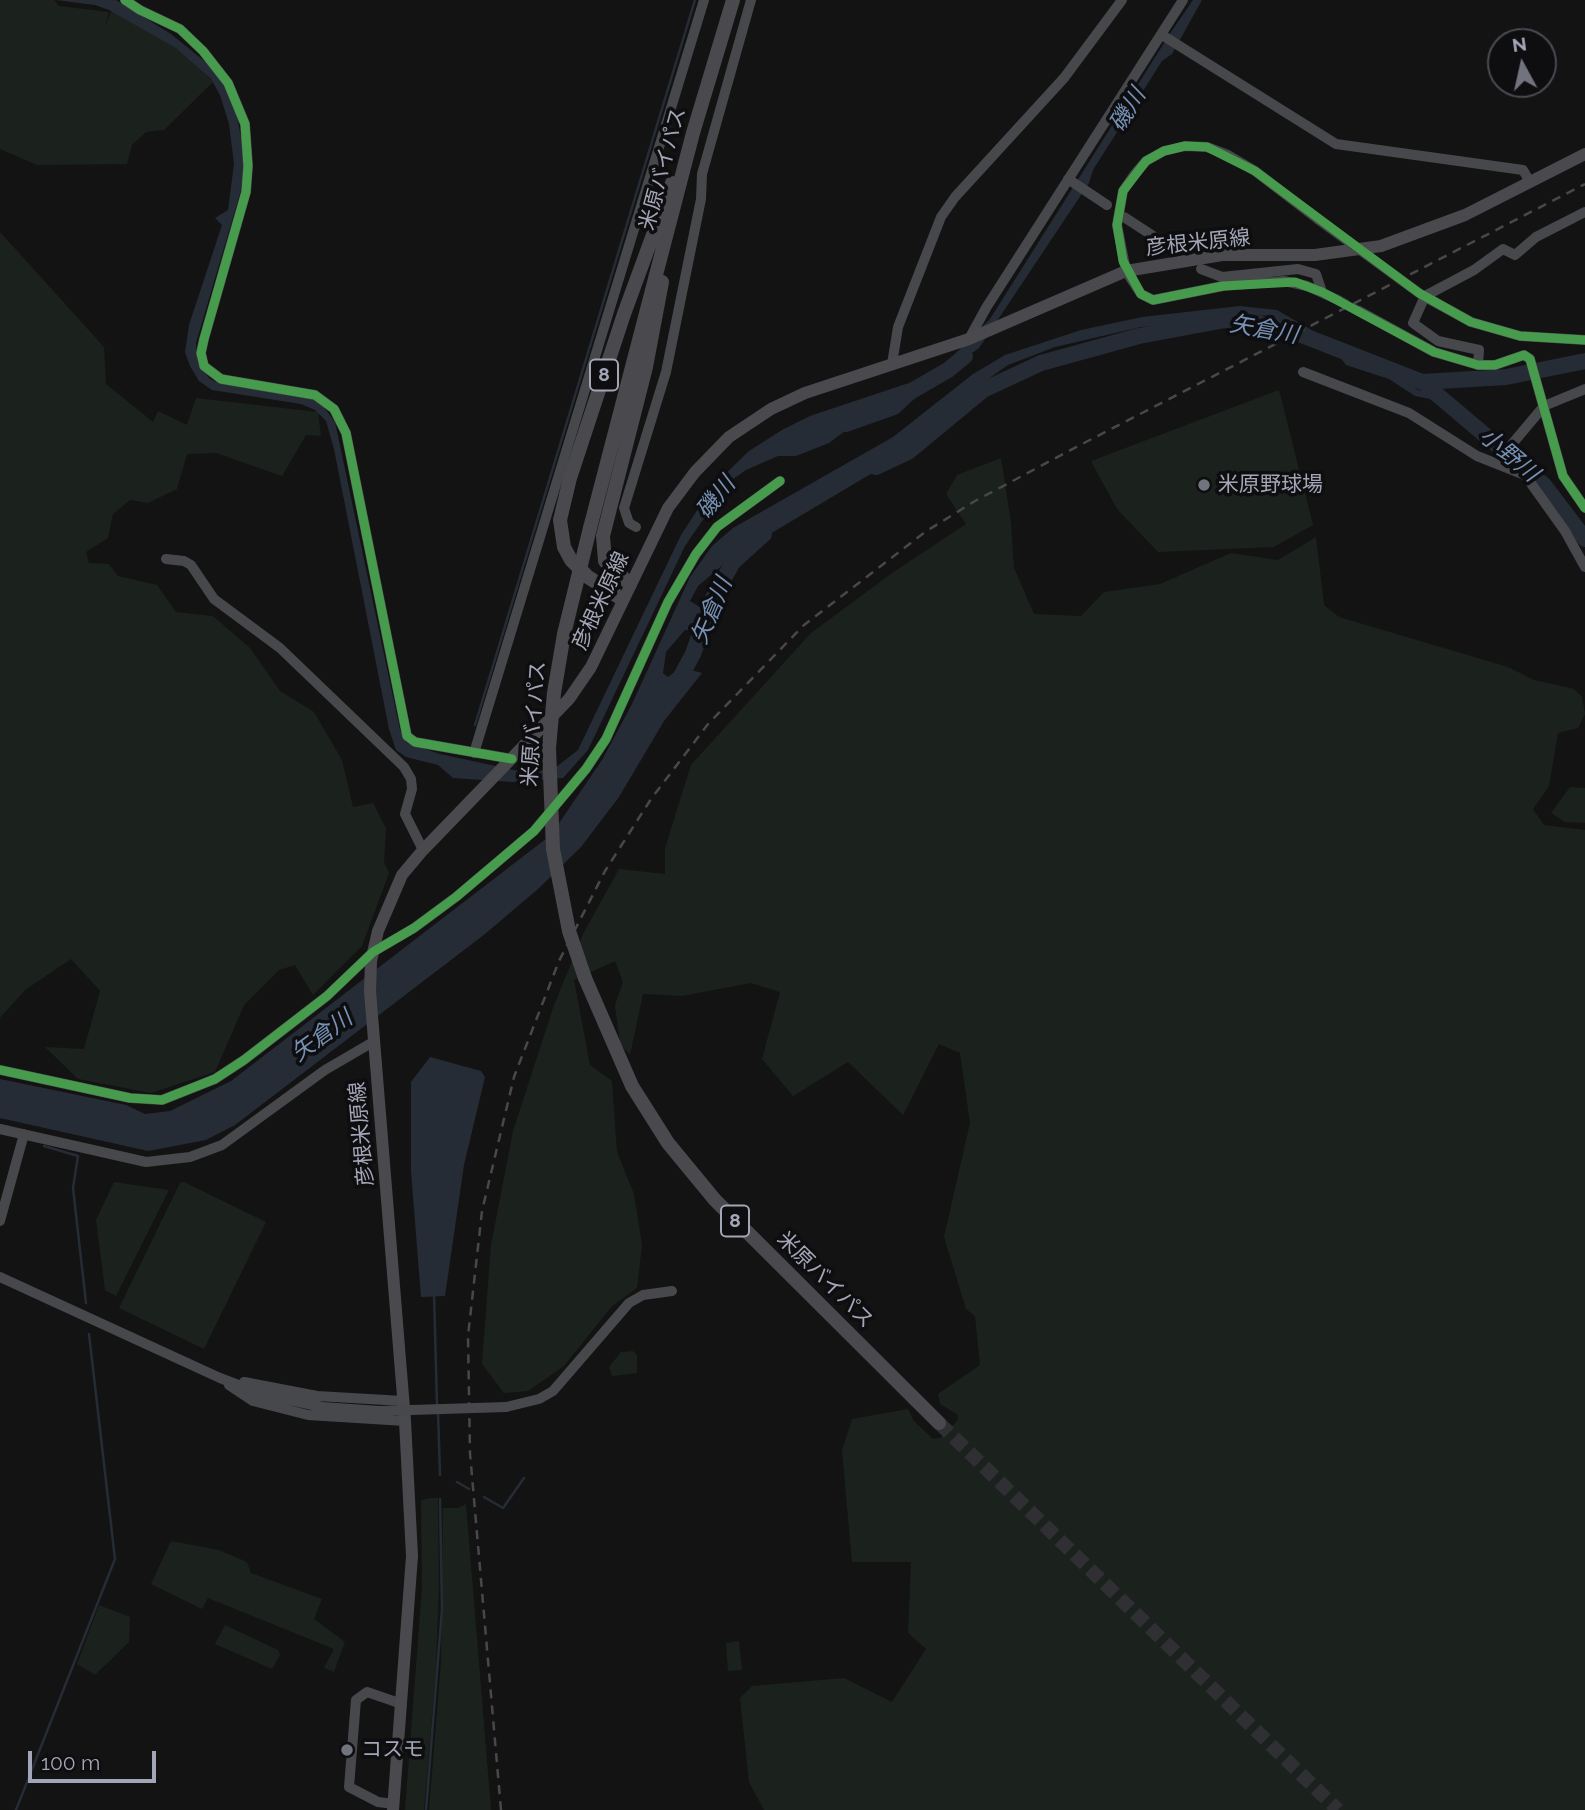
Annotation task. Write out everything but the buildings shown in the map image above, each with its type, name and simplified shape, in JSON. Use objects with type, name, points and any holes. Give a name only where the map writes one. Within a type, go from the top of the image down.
[{"type":"highway","name":"米原バイパス","points":[[733,0],[693,133],[564,634],[549,748],[553,849],[569,931],[584,978],[632,1086],[668,1143],[715,1200],[939,1423]]},
{"type":"highway","name":"8","points":[[622,599],[588,577],[571,560],[564,547],[560,520],[570,478],[624,314],[693,133]]},
{"type":"highway","name":"8","points":[[630,584],[605,561],[603,536],[646,367],[675,201]]},
{"type":"main road","name":"彦根米原線","points":[[393,1807],[412,1556],[405,1421],[373,1037],[372,957],[393,894],[423,850],[569,699],[592,667],[622,599],[668,509],[695,472],[729,436],[771,409],[805,393],[969,339],[1126,271],[1222,255],[1315,255],[1381,246],[1435,228],[1585,154]]},
{"type":"street","points":[[125,0],[180,29],[203,51],[228,83],[245,124],[248,166],[246,192],[204,339],[201,353],[204,366],[221,379],[315,395],[334,409],[346,433],[407,736],[415,742],[509,762]]},
{"type":"street","points":[[474,753],[704,0]]},
{"type":"street","points":[[636,527],[629,523],[624,509],[666,372],[701,199],[702,174],[751,0]]},
{"type":"street","points":[[892,363],[898,327],[941,218],[955,197],[1064,78],[1122,0]]},
{"type":"street","points":[[969,339],[986,308],[1164,36],[1183,0]]},
{"type":"street","points":[[1164,36],[1336,144],[1522,170],[1530,182]]},
{"type":"street","points":[[1338,300],[1322,292],[1284,281],[1205,288],[1153,300],[1141,294],[1126,271],[1117,225],[1123,191],[1146,161],[1164,151],[1185,146],[1207,147],[1228,155],[1255,171],[1422,295],[1471,322],[1520,336],[1585,340]]},
{"type":"street","points":[[1071,181],[1107,205]]},
{"type":"street","points":[[1478,365],[1479,351],[1438,341],[1413,323],[1422,295],[1474,270],[1503,249],[1515,255],[1536,237],[1585,212]]},
{"type":"street","points":[[1124,217],[1173,249]]},
{"type":"street","points":[[1201,269],[1222,277],[1298,268],[1316,274],[1322,292]]},
{"type":"street","points":[[1359,311],[1434,352],[1478,365],[1495,365],[1524,355],[1530,359],[1541,393],[1546,425],[1563,475],[1585,508]]},
{"type":"street","points":[[1304,372],[1409,413],[1477,456],[1525,475],[1565,531],[1585,568]]},
{"type":"street","points":[[1497,462],[1544,406],[1585,389]]},
{"type":"street","points":[[0,1070],[138,1099],[162,1100],[215,1079],[244,1060],[327,996],[372,957],[456,897],[534,831],[586,769],[606,739],[668,602],[696,554],[717,527],[780,481]]},
{"type":"street","points":[[166,559],[184,561],[191,565],[214,599],[280,649],[404,767],[411,779],[412,789],[405,814],[423,850]]},
{"type":"street","points":[[0,1129],[146,1162],[190,1157],[222,1145],[373,1037]]},
{"type":"street","points":[[0,1221],[23,1134]]},
{"type":"street","points":[[0,1277],[220,1378],[262,1394],[322,1407],[380,1410],[506,1407],[539,1399],[553,1391],[629,1303],[643,1294],[672,1291]]},
{"type":"street","points":[[220,1378],[317,1396],[403,1401]]},
{"type":"street","points":[[220,1378],[253,1401],[287,1410],[323,1417],[405,1421]]},
{"type":"street","points":[[393,1807],[349,1787],[356,1700],[367,1692],[402,1704]]},
{"type":"shaded area","points":[[0,0],[54,0],[59,6],[109,12],[105,26],[113,7],[188,56],[213,82],[164,130],[146,132],[132,145],[127,164],[37,165],[0,149]]},
{"type":"shaded area","points":[[0,232],[104,347],[106,384],[153,422],[158,411],[187,425],[196,398],[318,412],[321,436],[306,435],[282,476],[216,453],[187,454],[177,489],[148,503],[130,500],[113,514],[108,538],[86,552],[89,563],[109,564],[118,576],[157,585],[176,612],[213,616],[250,648],[280,691],[314,712],[342,760],[353,807],[373,803],[386,828],[384,862],[389,873],[362,946],[313,995],[295,965],[279,970],[244,1005],[215,1072],[151,1093],[78,1079],[45,1047],[84,1049],[100,991],[71,959],[25,990],[0,1018]]},
{"type":"shaded area","name":"米原野球場","points":[[1279,390],[1313,525],[1274,547],[1158,552],[1117,509],[1091,461]]},
{"type":"shaded area","points":[[1001,458],[1011,523],[1014,568],[1034,614],[1081,616],[1104,592],[1160,584],[1231,553],[1278,560],[1316,537],[1324,605],[1339,617],[1508,667],[1534,680],[1574,689],[1582,697],[1585,714],[1578,728],[1558,733],[1549,786],[1533,809],[1544,825],[1585,830],[1585,1810],[764,1810],[749,1782],[740,1698],[752,1686],[844,1678],[892,1702],[926,1649],[908,1633],[911,1562],[852,1562],[842,1450],[852,1419],[908,1409],[914,1421],[933,1439],[940,1438],[957,1421],[958,1415],[940,1404],[938,1394],[980,1365],[975,1316],[966,1309],[944,1237],[970,1123],[960,1053],[939,1044],[903,1115],[848,1062],[793,1096],[762,1059],[780,992],[751,983],[682,996],[643,994],[630,1055],[620,1044],[615,1005],[623,982],[615,961],[574,980],[590,1065],[612,1081],[617,1152],[634,1194],[642,1245],[637,1288],[612,1306],[564,1366],[528,1391],[504,1393],[482,1364],[491,1245],[513,1131],[554,1005],[584,932],[619,869],[665,874],[665,848],[691,765],[811,633],[892,573],[966,524],[946,494],[957,475]]},
{"type":"shaded area","points":[[1570,787],[1585,788],[1585,823],[1565,822],[1551,813]]},
{"type":"shaded area","points":[[114,1182],[169,1190],[116,1296],[105,1290],[96,1220]]},
{"type":"shaded area","points":[[184,1182],[266,1222],[204,1349],[119,1308],[180,1183]]},
{"type":"shaded area","points":[[633,1351],[637,1355],[637,1373],[612,1376],[609,1367],[621,1352]]},
{"type":"shaded area","points":[[438,1498],[436,1667],[424,1810],[405,1810],[422,1588],[421,1500]]},
{"type":"shaded area","points":[[466,1504],[491,1810],[429,1810],[441,1662],[443,1508],[458,1508]]},
{"type":"shaded area","points":[[171,1541],[219,1550],[247,1562],[251,1573],[322,1599],[314,1619],[345,1642],[334,1672],[324,1668],[334,1649],[208,1598],[202,1609],[151,1584]]},
{"type":"shaded area","points":[[99,1605],[130,1617],[129,1642],[95,1675],[77,1664]]},
{"type":"shaded area","points":[[225,1625],[278,1650],[280,1655],[272,1669],[215,1644]]},
{"type":"shaded area","points":[[739,1641],[742,1670],[728,1671],[726,1643]]},
{"type":"water","points":[[56,0],[116,0],[171,34],[218,72],[237,116],[245,160],[241,190],[196,343],[198,364],[210,379],[218,383],[296,393],[320,402],[335,422],[400,730],[407,743],[440,754],[528,773],[555,768],[578,750],[681,535],[713,486],[749,451],[782,430],[810,416],[915,381],[936,371],[990,319],[1171,32],[1193,0],[1202,0],[1172,54],[1162,61],[1093,170],[1089,183],[979,348],[924,388],[857,422],[829,443],[796,456],[778,456],[746,470],[729,482],[685,546],[588,750],[563,778],[513,782],[453,778],[438,765],[406,757],[396,750],[389,729],[334,449],[326,421],[315,410],[301,404],[212,390],[199,381],[190,366],[185,352],[189,325],[222,225],[215,218],[228,210],[234,164],[229,124],[220,95],[211,79],[176,48],[109,10],[95,5]]},
{"type":"water","points":[[1240,306],[1277,310],[1346,350],[1355,360],[1392,373],[1418,390],[1443,396],[1445,402],[1415,396],[1389,379],[1346,365],[1340,357],[1328,352],[1321,344],[1280,325],[1273,315],[1190,319],[1172,325],[1141,327],[1055,347],[1008,365],[971,391],[915,444],[874,472],[733,556],[698,586],[690,601],[703,609],[711,623],[705,631],[685,630],[666,652],[663,673],[668,677],[677,670],[688,669],[702,673],[664,721],[619,797],[581,847],[538,889],[485,934],[235,1125],[206,1140],[148,1151],[0,1118],[0,1079],[126,1105],[145,1114],[170,1111],[231,1081],[551,835],[602,760],[632,704],[690,577],[712,546],[733,528],[893,437],[973,374],[1005,355],[1081,330],[1142,317]]},
{"type":"water","points":[[430,1057],[481,1071],[485,1077],[464,1165],[445,1296],[421,1297],[411,1171],[411,1082]]},
{"type":"waterway","points":[[475,725],[695,0]]},
{"type":"waterway","name":"矢倉川","points":[[876,467],[908,452],[983,390],[1041,363],[1139,336],[1225,320],[1252,322],[1289,330],[1422,382],[1506,377],[1585,361]]},
{"type":"waterway","name":"磯川","points":[[846,424],[894,407],[910,392],[948,370],[965,356]]},
{"type":"waterway","name":"小野川","points":[[1427,386],[1544,485],[1585,539]]},
{"type":"waterway","name":"矢倉川","points":[[675,687],[693,654],[712,600],[733,562],[764,534]]},
{"type":"waterway","points":[[44,1146],[78,1156],[73,1188],[86,1303]]},
{"type":"waterway","points":[[434,1293],[437,1405]]},
{"type":"waterway","points":[[16,1810],[115,1559],[89,1334]]},
{"type":"waterway","points":[[438,1412],[440,1475]]},
{"type":"waterway","points":[[484,1497],[503,1508],[524,1478]]},
{"type":"waterway","points":[[457,1482],[469,1489]]},
{"type":"waterway","points":[[426,1810],[442,1609],[440,1499]]},
{"type":"tunnel","points":[[1338,300],[1359,311]]},
{"type":"tunnel","points":[[939,1423],[1338,1810]]},
{"type":"railway","points":[[501,1810],[470,1453],[468,1336],[482,1211],[514,1077],[559,961],[605,871],[651,799],[708,724],[804,625],[925,532],[975,501],[1084,443],[1585,184]]},
{"type":"cycle path","points":[[125,0],[180,29],[203,51],[228,83],[245,124],[248,166],[246,192],[204,339],[201,353],[204,366],[221,379],[315,395],[334,409],[346,433],[407,736],[415,742],[512,759]]},
{"type":"cycle path","points":[[1585,340],[1520,336],[1471,322],[1419,293],[1255,171],[1207,147],[1185,146],[1164,151],[1146,161],[1123,191],[1117,225],[1123,261],[1141,294],[1153,300],[1223,286],[1295,282],[1322,292],[1434,352],[1478,365],[1495,365],[1524,355],[1530,359],[1563,476],[1585,508]]},
{"type":"cycle path","points":[[0,1070],[130,1098],[162,1100],[215,1079],[244,1060],[327,996],[373,952],[414,928],[456,897],[534,831],[586,769],[606,739],[668,602],[696,554],[717,527],[780,481]]},
{"type":"place","name":"米原野球場","points":[[1204,485]]},
{"type":"place","name":"コスモ","points":[[347,1750]]}]
